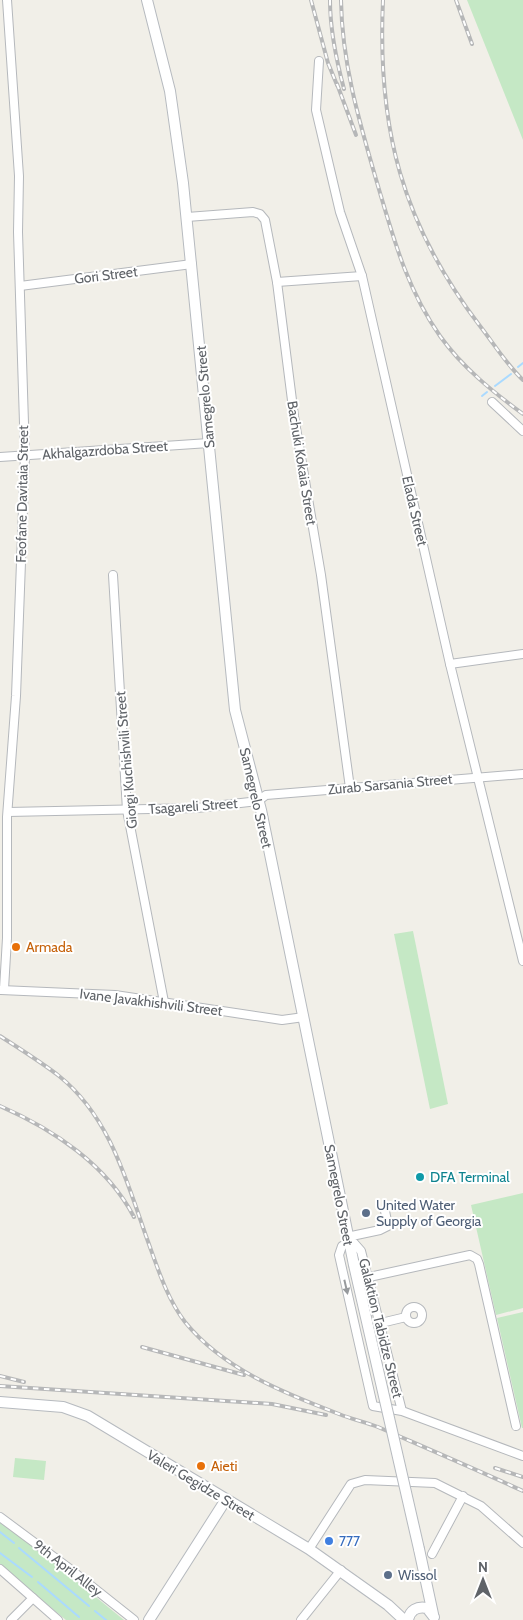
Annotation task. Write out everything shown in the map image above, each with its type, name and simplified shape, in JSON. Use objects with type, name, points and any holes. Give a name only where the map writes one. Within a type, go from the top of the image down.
[{"type":"main road","name":"Samegrelo Street","points":[[147,0],[170,91],[187,217],[235,710],[258,801],[287,946],[304,1017],[347,1240],[434,1618]]},
{"type":"main road","name":"Valeri Gegidze Street","points":[[0,1402],[63,1407],[76,1410],[309,1549],[388,1605],[411,1615],[427,1608],[434,1618]]},
{"type":"main road","points":[[149,1620],[226,1501]]},
{"type":"main road","points":[[411,1615],[428,1587]]},
{"type":"street","name":"Feofane Davitaia Street","points":[[1,987],[7,938],[8,812],[16,686],[25,455],[18,232],[19,176],[7,0]]},
{"type":"street","name":"Elada Street","points":[[320,61],[316,110],[340,212],[362,276],[450,664],[523,961]]},
{"type":"street","name":"Bachuki Kokaia Street","points":[[187,217],[253,212],[260,214],[266,220],[277,282],[294,416],[321,575],[350,788]]},
{"type":"street","name":"Gori Street","points":[[20,286],[192,264]]},
{"type":"street","points":[[277,282],[362,276]]},
{"type":"street","points":[[492,402],[523,431]]},
{"type":"street","name":"Akhalgazrdoba Street","points":[[0,457],[209,443]]},
{"type":"street","name":"Giorgi Kuchishvili Street","points":[[113,575],[127,810],[164,1002]]},
{"type":"street","points":[[450,664],[523,654]]},
{"type":"street","name":"Zurab Sarsania Street","points":[[258,801],[266,795],[523,774]]},
{"type":"street","name":"Tsagareli Street","points":[[8,812],[197,808],[258,801]]},
{"type":"street","name":"Ivane Javakhishvili Street","points":[[1,987],[115,995],[282,1020],[304,1017]]},
{"type":"street","points":[[347,1240],[388,1226],[385,1212]]},
{"type":"street","name":"Galaktion Tabidze Street","points":[[402,1411],[381,1323],[360,1248],[347,1240],[342,1246],[339,1255],[373,1405],[402,1411],[523,1456]]},
{"type":"street","points":[[369,1277],[470,1255],[477,1259],[516,1426]]},
{"type":"street","points":[[381,1323],[406,1317]]},
{"type":"street","points":[[309,1549],[352,1484],[358,1481],[428,1481],[481,1506],[523,1543]]},
{"type":"street","points":[[432,1554],[463,1496]]},
{"type":"street","name":"9th April Alley","points":[[0,1517],[134,1620]]},
{"type":"street","points":[[0,1569],[58,1620]]},
{"type":"street","points":[[301,1620],[341,1570]]},
{"type":"street","points":[[11,1620],[33,1598]]},
{"type":"green space","points":[[467,0],[523,0],[523,140]]},
{"type":"green space","points":[[413,931],[448,1104],[430,1109],[394,934]]},
{"type":"green space","points":[[523,1193],[523,1308],[496,1315],[471,1205]]},
{"type":"green space","points":[[523,1312],[523,1428],[522,1428],[497,1318]]},
{"type":"green space","points":[[15,1458],[46,1461],[44,1480],[13,1477]]},
{"type":"green space","points":[[0,1522],[22,1537],[124,1620],[66,1620],[0,1565]]},
{"type":"waterway","points":[[518,367],[523,363]]},
{"type":"waterway","points":[[495,386],[511,374]]},
{"type":"waterway","points":[[482,396],[487,392]]},
{"type":"waterway","points":[[0,1532],[14,1543]]},
{"type":"waterway","points":[[19,1548],[89,1606]]},
{"type":"waterway","points":[[0,1553],[32,1577]]},
{"type":"waterway","points":[[38,1582],[79,1617]]},
{"type":"waterway","points":[[95,1611],[106,1620]]},
{"type":"railway","points":[[311,0],[328,63],[337,85]]},
{"type":"railway","points":[[330,0],[334,45],[344,89]]},
{"type":"railway","points":[[341,0],[345,48],[353,94],[390,226],[410,282],[440,336],[458,358],[500,397],[523,414]]},
{"type":"railway","points":[[383,0],[382,47],[390,133],[400,173],[413,212],[431,250],[453,288],[501,354],[523,380]]},
{"type":"railway","points":[[456,0],[472,44]]},
{"type":"railway","points":[[337,84],[356,135]]},
{"type":"railway","points":[[0,1036],[59,1076],[91,1110],[103,1129],[123,1171],[167,1292],[185,1322],[200,1339],[236,1366],[276,1388],[344,1416],[378,1427],[523,1491]]},
{"type":"railway","points":[[0,1106],[40,1126],[94,1165],[123,1198],[134,1217]]},
{"type":"railway","points":[[142,1347],[244,1375]]},
{"type":"railway","points":[[0,1376],[24,1382]]},
{"type":"railway","points":[[0,1386],[272,1404],[326,1415]]},
{"type":"railway","points":[[495,1468],[523,1477]]},
{"type":"place","name":"Armada","points":[[16,947]]},
{"type":"place","name":"DFA Terminal","points":[[420,1177]]},
{"type":"place","name":"United Water Supply of Georgia","points":[[366,1213]]},
{"type":"place","name":"Aieti","points":[[201,1466]]},
{"type":"place","name":"777","points":[[329,1541]]},
{"type":"place","name":"Wissol","points":[[388,1575]]}]
